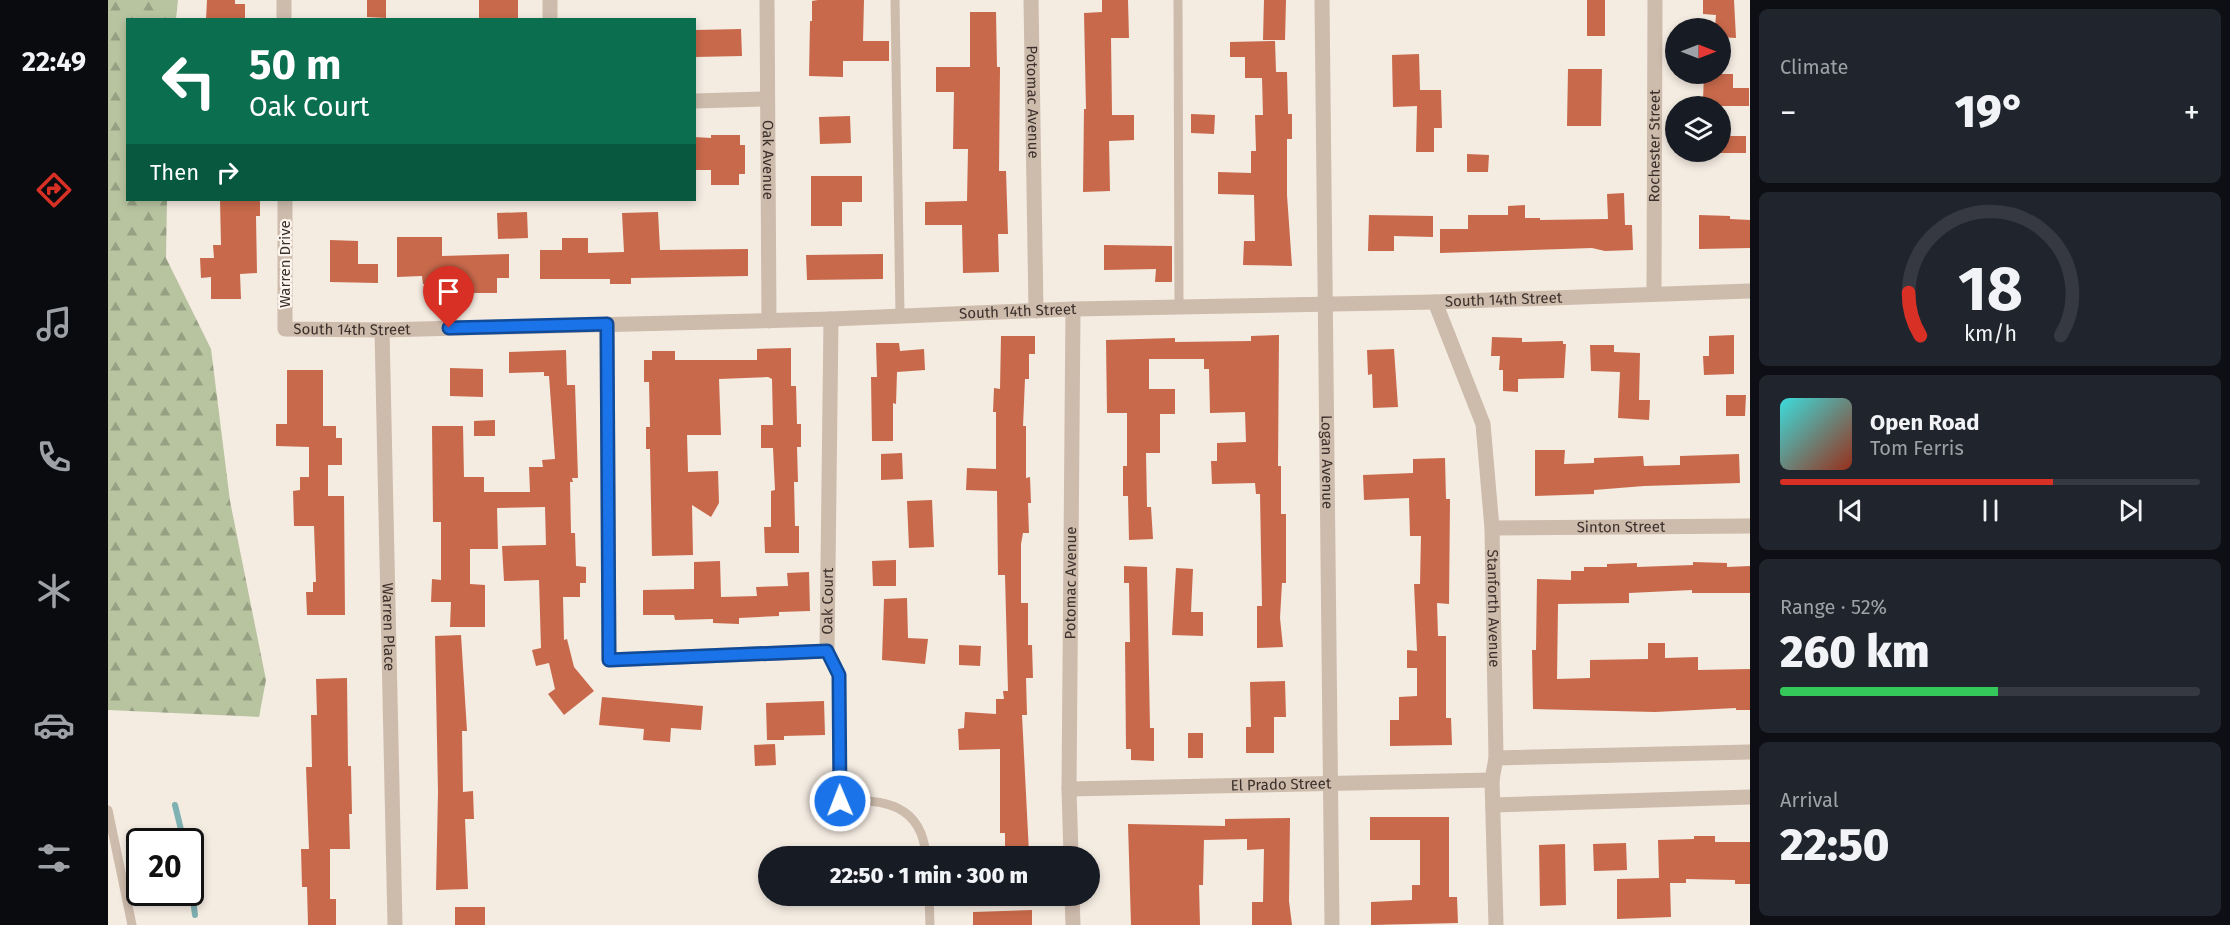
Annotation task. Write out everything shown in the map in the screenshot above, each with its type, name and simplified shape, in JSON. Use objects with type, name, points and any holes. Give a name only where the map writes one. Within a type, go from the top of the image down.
[{"type":"street","points":[[284,0],[284,18]]},
{"type":"street","points":[[550,0],[550,18]]},
{"type":"street","name":"Oak Avenue","points":[[767,0],[765,99],[769,321]]},
{"type":"street","name":"Potomac Avenue","points":[[1031,0],[1036,311]]},
{"type":"street","name":"Logan Avenue","points":[[1322,0],[1332,925]]},
{"type":"street","name":"Rochester Street","points":[[1654,293],[1655,0]]},
{"type":"street","points":[[696,101],[765,99]]},
{"type":"street","name":"Warren Drive","points":[[285,201],[285,329]]},
{"type":"street","name":"South 14th Street","points":[[285,329],[382,330],[769,321],[1073,309],[1435,302],[1750,291]]},
{"type":"street","name":"Stanforth Avenue","points":[[1435,302],[1484,424],[1492,528],[1496,758],[1492,780],[1496,925]]},
{"type":"street","name":"Potomac Avenue","points":[[1071,846],[1069,789],[1073,309]]},
{"type":"street","name":"Oak Court","points":[[607,324],[609,660],[827,651],[831,319]]},
{"type":"street","name":"Warren Place","points":[[382,330],[395,925]]},
{"type":"street","name":"Sinton Street","points":[[1492,528],[1750,526]]},
{"type":"street","points":[[1496,758],[1750,752]]},
{"type":"street","name":"El Prado Street","points":[[1069,789],[1492,780]]},
{"type":"street","points":[[1493,805],[1750,797]]},
{"type":"street","points":[[1072,906],[1073,925]]},
{"type":"lane","points":[[895,0],[900,315]]},
{"type":"lane","points":[[1178,0],[1179,308]]},
{"type":"lane","points":[[827,651],[839,675],[840,801],[862,799],[889,803],[906,812],[917,826],[923,846]]},
{"type":"lane","points":[[108,810],[132,925]]},
{"type":"lane","points":[[929,906],[930,925]]},
{"type":"green space","points":[[108,0],[178,0],[176,18],[126,18],[126,201],[167,201],[166,258],[211,349],[230,501],[266,680],[259,717],[108,710]]},
{"type":"building","points":[[207,0],[235,0],[235,4],[245,4],[245,18],[206,18]]},
{"type":"building","points":[[367,0],[386,0],[386,18],[367,17]]},
{"type":"building","points":[[479,0],[518,0],[518,18],[479,18]]},
{"type":"building","points":[[864,0],[863,41],[889,41],[889,61],[843,61],[843,77],[809,76],[812,1]]},
{"type":"building","points":[[1102,0],[1128,0],[1129,38],[1111,38],[1112,115],[1134,115],[1134,140],[1109,141],[1110,191],[1083,192],[1084,109],[1086,109],[1084,13],[1102,12]]},
{"type":"building","points":[[1264,0],[1286,0],[1285,40],[1263,40]]},
{"type":"building","points":[[1587,0],[1605,0],[1605,36],[1587,36]]},
{"type":"building","points":[[1703,0],[1734,0],[1736,38],[1731,38],[1731,18],[1716,18],[1716,15],[1703,14]]},
{"type":"building","points":[[970,12],[996,12],[997,67],[1000,67],[999,171],[1006,171],[1008,234],[998,234],[999,272],[963,273],[962,225],[925,225],[925,202],[967,201],[968,149],[953,149],[954,92],[936,92],[936,67],[970,67]]},
{"type":"building","points":[[741,29],[742,56],[696,57],[696,30]]},
{"type":"building","points":[[1275,41],[1276,72],[1287,72],[1288,114],[1292,114],[1292,139],[1287,139],[1287,195],[1292,266],[1243,265],[1244,241],[1255,241],[1254,195],[1218,194],[1218,172],[1251,173],[1251,151],[1256,151],[1255,115],[1263,115],[1262,78],[1245,78],[1245,57],[1230,57],[1230,42]]},
{"type":"building","points":[[1419,54],[1420,90],[1441,90],[1442,128],[1434,128],[1434,152],[1416,152],[1417,106],[1393,107],[1392,55]]},
{"type":"building","points":[[1568,69],[1602,69],[1601,126],[1567,126]]},
{"type":"building","points":[[1731,74],[1733,74],[1733,88],[1749,88],[1749,106],[1731,106],[1731,96],[1703,96],[1704,84],[1731,84]]},
{"type":"building","points":[[1191,114],[1215,115],[1214,134],[1191,133]]},
{"type":"building","points":[[850,116],[851,143],[820,144],[819,117]]},
{"type":"building","points":[[711,135],[740,135],[740,145],[745,145],[745,174],[739,174],[739,185],[711,185],[711,170],[696,170],[696,137],[711,138]]},
{"type":"building","points":[[1731,136],[1746,136],[1746,153],[1731,153]]},
{"type":"building","points":[[1467,154],[1489,155],[1488,172],[1467,172]]},
{"type":"building","points":[[811,176],[862,176],[862,202],[842,202],[842,226],[811,226]]},
{"type":"building","points":[[1624,193],[1625,225],[1632,225],[1633,250],[1605,251],[1592,248],[1440,253],[1440,229],[1468,229],[1468,215],[1508,215],[1508,206],[1525,205],[1525,218],[1540,218],[1540,220],[1608,219],[1607,194]]},
{"type":"building","points":[[220,201],[260,201],[260,216],[256,216],[257,273],[240,274],[241,299],[211,299],[211,277],[201,278],[200,258],[214,258],[213,245],[221,245]]},
{"type":"building","points":[[527,212],[528,238],[498,239],[497,213]]},
{"type":"building","points":[[658,212],[660,250],[748,249],[748,276],[631,278],[631,284],[610,284],[610,279],[540,279],[540,250],[562,250],[562,238],[588,238],[588,253],[624,252],[622,213]]},
{"type":"building","points":[[1369,215],[1433,216],[1433,237],[1394,236],[1394,251],[1368,251]]},
{"type":"building","points":[[1699,215],[1730,216],[1730,219],[1750,220],[1750,248],[1699,249]]},
{"type":"building","points":[[397,237],[442,237],[442,256],[509,254],[509,278],[497,278],[497,293],[465,293],[466,283],[423,284],[422,276],[397,277]]},
{"type":"building","points":[[330,240],[358,241],[358,264],[378,264],[378,283],[330,282]]},
{"type":"building","points":[[1104,245],[1172,246],[1172,282],[1155,282],[1156,269],[1104,270]]},
{"type":"building","points":[[883,254],[883,279],[807,280],[806,255]]},
{"type":"building","points":[[1279,335],[1278,466],[1281,466],[1281,514],[1286,514],[1286,583],[1282,583],[1280,618],[1283,647],[1257,648],[1257,606],[1262,606],[1260,494],[1256,494],[1255,483],[1212,484],[1211,461],[1217,461],[1217,443],[1246,442],[1245,412],[1210,413],[1209,369],[1204,369],[1204,359],[1149,359],[1149,389],[1175,389],[1175,414],[1160,414],[1160,453],[1146,453],[1147,507],[1151,507],[1153,539],[1129,540],[1128,496],[1123,496],[1123,466],[1127,466],[1127,413],[1107,413],[1106,340],[1175,338],[1175,342],[1251,341],[1251,336]]},
{"type":"building","points":[[1734,335],[1734,374],[1704,375],[1703,356],[1709,356],[1709,336]]},
{"type":"building","points":[[1001,336],[1035,336],[1035,354],[1029,354],[1029,379],[1025,379],[1023,426],[1026,426],[1026,478],[1030,477],[1029,533],[1023,533],[1021,544],[1021,603],[1028,603],[1028,645],[1032,645],[1033,678],[1026,678],[1027,715],[1022,715],[1029,846],[1005,846],[1005,833],[1000,833],[1000,749],[959,750],[958,729],[964,728],[965,712],[996,714],[996,699],[1004,699],[1003,691],[1008,691],[1005,575],[998,575],[997,491],[966,490],[967,468],[996,469],[994,388],[1000,389]]},
{"type":"building","points":[[1492,337],[1522,338],[1522,342],[1563,341],[1563,344],[1566,344],[1564,378],[1518,379],[1518,392],[1503,391],[1503,370],[1499,370],[1500,356],[1491,356]]},
{"type":"building","points":[[876,343],[899,343],[900,351],[924,349],[925,370],[897,372],[896,404],[893,403],[893,441],[872,441],[871,377],[877,377]]},
{"type":"building","points":[[1590,345],[1614,345],[1614,352],[1640,353],[1639,400],[1650,400],[1649,420],[1618,418],[1620,372],[1591,371]]},
{"type":"building","points":[[791,348],[791,386],[796,386],[797,424],[801,424],[801,447],[797,447],[798,482],[794,482],[795,526],[799,526],[799,553],[765,553],[764,527],[771,527],[771,491],[775,490],[773,448],[761,448],[761,425],[773,425],[772,379],[768,377],[719,379],[721,435],[687,435],[688,472],[718,471],[719,503],[711,517],[692,505],[693,555],[652,556],[650,449],[646,449],[646,427],[650,427],[649,382],[644,382],[644,360],[652,360],[652,351],[675,351],[675,360],[757,360],[757,349]]},
{"type":"building","points":[[1394,349],[1398,407],[1373,408],[1372,374],[1368,375],[1367,350]]},
{"type":"building","points":[[566,350],[567,385],[575,385],[578,478],[572,478],[573,482],[570,482],[571,533],[575,533],[576,566],[586,567],[586,583],[580,583],[580,597],[563,597],[564,640],[567,639],[574,667],[594,691],[564,715],[548,694],[555,689],[549,663],[536,666],[532,650],[541,648],[539,580],[504,581],[502,546],[546,545],[545,507],[497,508],[498,549],[470,549],[470,584],[485,585],[485,627],[450,627],[451,602],[431,602],[432,579],[441,580],[441,522],[433,522],[432,426],[463,426],[464,477],[484,477],[484,492],[530,492],[529,467],[543,467],[542,460],[555,459],[549,376],[544,376],[544,372],[509,373],[509,352]]},
{"type":"building","points":[[450,368],[483,369],[483,397],[450,396]]},
{"type":"building","points":[[287,370],[323,370],[323,426],[336,426],[336,438],[342,438],[342,465],[328,465],[328,496],[344,496],[345,615],[307,615],[306,592],[313,592],[313,582],[316,582],[314,526],[294,526],[293,491],[300,490],[300,477],[309,477],[309,447],[276,446],[276,424],[287,424]]},
{"type":"building","points":[[1726,395],[1746,395],[1745,416],[1726,416]]},
{"type":"building","points":[[495,420],[495,436],[474,436],[474,421]]},
{"type":"building","points":[[1535,450],[1565,450],[1564,464],[1594,463],[1594,458],[1643,456],[1644,466],[1680,465],[1680,456],[1739,454],[1740,483],[1644,486],[1594,490],[1594,494],[1535,496]]},
{"type":"building","points":[[902,453],[903,479],[881,480],[881,454]]},
{"type":"building","points":[[1445,458],[1446,499],[1450,499],[1449,604],[1437,603],[1438,636],[1446,636],[1446,718],[1451,718],[1452,745],[1390,746],[1390,720],[1399,720],[1399,697],[1417,696],[1417,668],[1407,668],[1407,650],[1417,651],[1414,584],[1420,584],[1421,536],[1410,536],[1409,498],[1364,500],[1363,475],[1413,473],[1413,459]]},
{"type":"building","points":[[932,500],[934,547],[909,548],[907,501]]},
{"type":"building","points":[[896,560],[896,586],[873,586],[872,561]]},
{"type":"building","points":[[720,561],[721,597],[757,596],[756,587],[788,586],[787,573],[809,572],[810,611],[779,612],[779,616],[739,618],[739,624],[713,623],[713,619],[675,620],[674,615],[643,615],[643,590],[694,589],[694,562]]},
{"type":"building","points":[[1693,562],[1727,563],[1727,567],[1750,566],[1750,593],[1692,593],[1692,590],[1629,593],[1629,603],[1558,604],[1557,679],[1590,678],[1590,660],[1648,659],[1648,643],[1665,643],[1665,658],[1698,657],[1698,670],[1750,669],[1750,710],[1736,710],[1736,708],[1655,712],[1533,709],[1532,650],[1536,650],[1537,579],[1571,580],[1571,571],[1584,571],[1584,567],[1607,567],[1607,564],[1637,563],[1637,567],[1693,565]]},
{"type":"building","points":[[1124,566],[1147,567],[1150,728],[1154,728],[1154,761],[1131,760],[1131,749],[1126,749],[1125,642],[1130,642],[1129,583],[1124,583]]},
{"type":"building","points":[[1176,568],[1193,569],[1191,612],[1203,612],[1203,636],[1172,635]]},
{"type":"building","points":[[907,598],[908,638],[928,639],[925,664],[882,660],[884,599]]},
{"type":"building","points":[[461,635],[467,731],[462,731],[463,792],[473,791],[474,819],[465,819],[468,889],[436,890],[438,792],[435,636]]},
{"type":"building","points":[[959,645],[981,646],[980,666],[959,665]]},
{"type":"building","points":[[347,678],[348,766],[351,766],[352,814],[349,814],[350,849],[330,849],[330,899],[336,899],[336,925],[308,925],[307,887],[302,887],[301,849],[309,849],[306,767],[312,767],[311,715],[317,715],[316,679]]},
{"type":"building","points":[[1285,681],[1286,717],[1274,717],[1274,753],[1246,753],[1246,727],[1251,727],[1250,682]]},
{"type":"building","points":[[602,697],[703,706],[701,730],[671,728],[670,742],[643,740],[644,729],[599,725]]},
{"type":"building","points":[[824,701],[825,735],[784,736],[784,740],[767,740],[766,703]]},
{"type":"building","points":[[1188,733],[1203,733],[1203,758],[1188,758]]},
{"type":"building","points":[[775,744],[776,765],[755,766],[754,745]]},
{"type":"building","points":[[1370,817],[1449,817],[1449,897],[1457,897],[1458,923],[1371,925],[1371,902],[1412,900],[1412,885],[1420,885],[1420,840],[1370,840]]},
{"type":"building","points":[[1290,818],[1289,901],[1292,925],[1252,925],[1252,902],[1263,902],[1264,849],[1247,850],[1247,839],[1204,840],[1203,885],[1199,885],[1200,925],[1131,925],[1128,824],[1225,826],[1225,819]]},
{"type":"building","points":[[1694,836],[1715,836],[1715,842],[1750,842],[1750,884],[1735,884],[1735,880],[1686,879],[1686,883],[1670,883],[1671,917],[1617,919],[1617,879],[1659,878],[1658,840],[1694,839]]},
{"type":"building","points":[[1626,843],[1627,870],[1594,871],[1593,844]]},
{"type":"building","points":[[1565,844],[1566,905],[1540,906],[1539,845]]},
{"type":"building","points":[[455,907],[485,907],[485,925],[455,925]]},
{"type":"building","points":[[1032,910],[1032,925],[973,925],[973,912]]},
{"type":"waterway","points":[[175,805],[181,828]]},
{"type":"waterway","points":[[194,906],[195,915]]},
{"type":"route","points":[[449,328],[607,324],[609,660],[827,651],[839,675],[840,801]]}]
